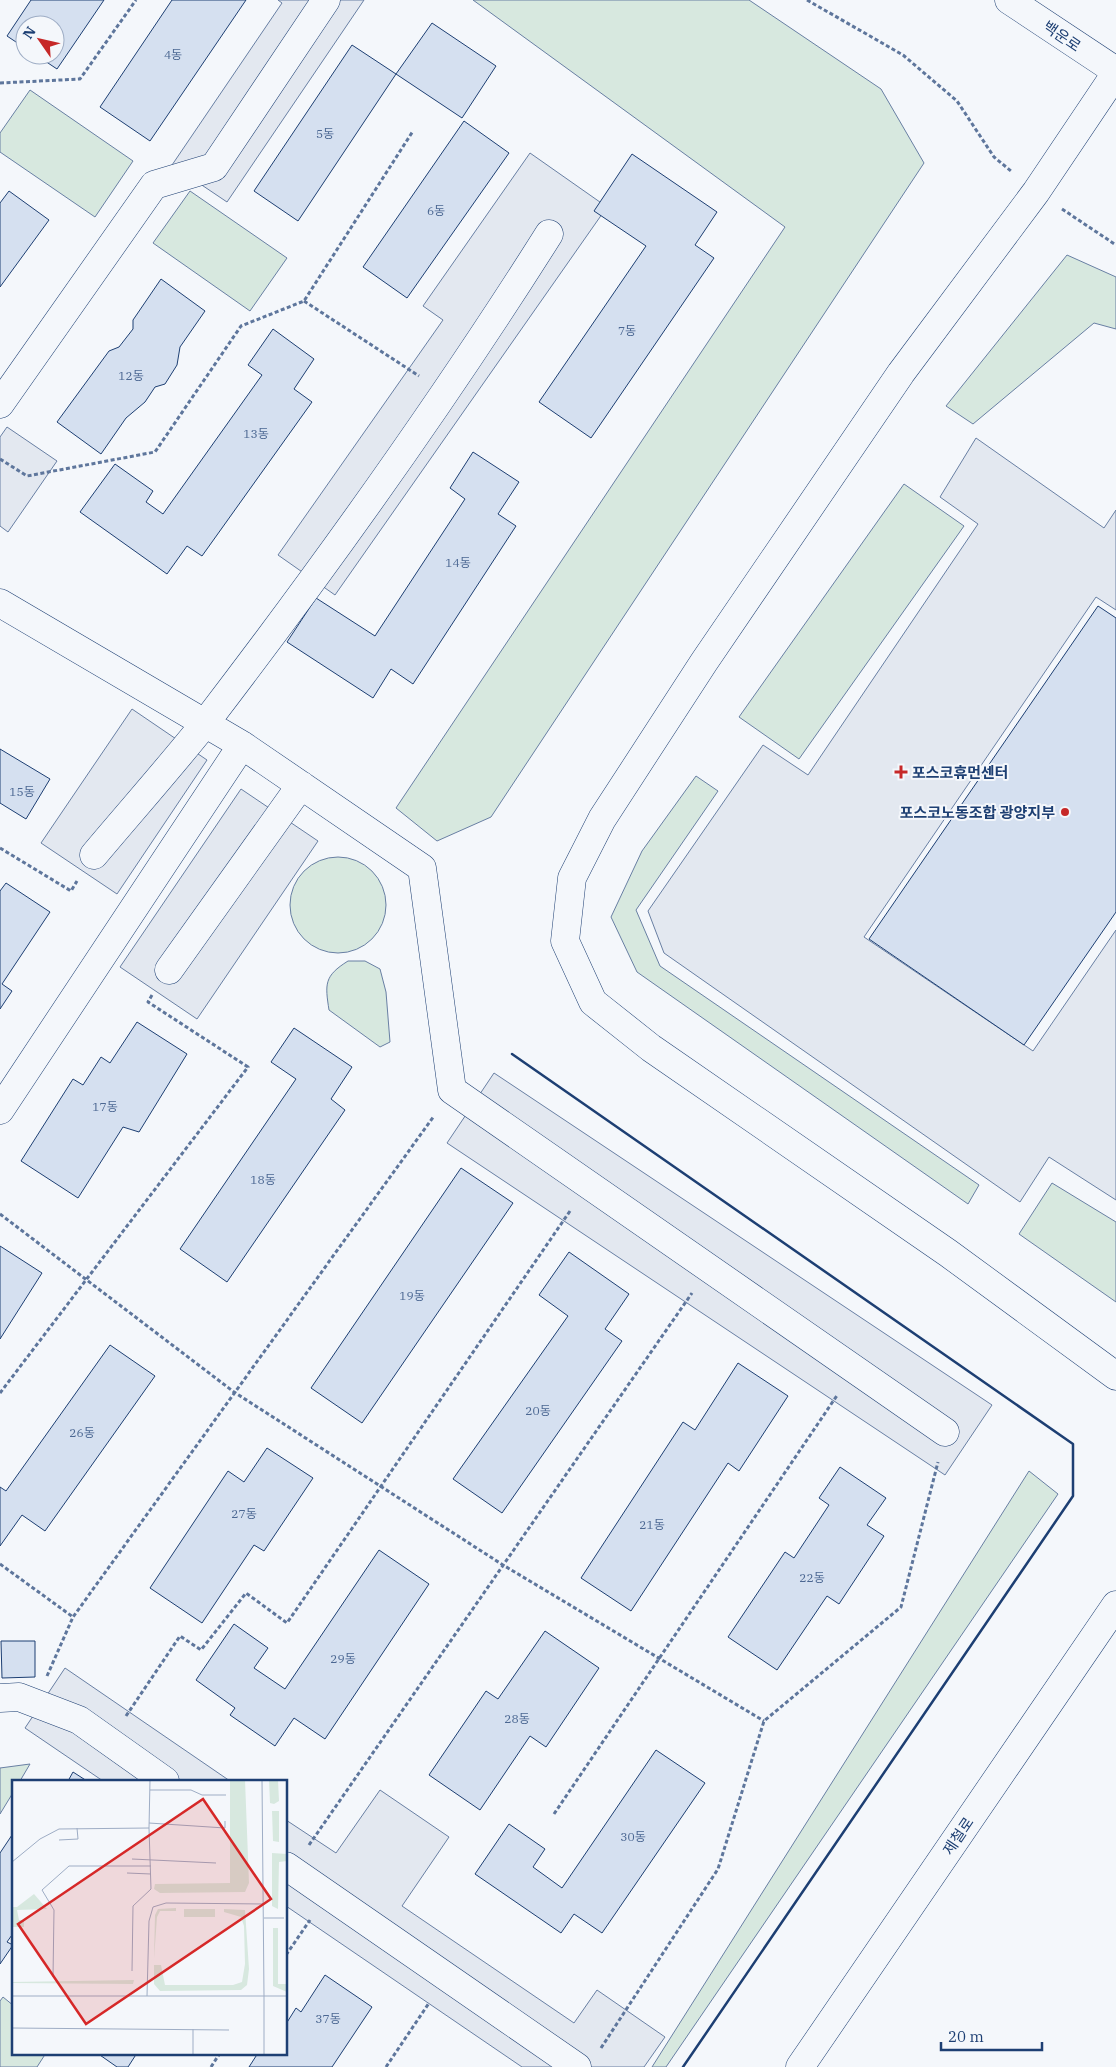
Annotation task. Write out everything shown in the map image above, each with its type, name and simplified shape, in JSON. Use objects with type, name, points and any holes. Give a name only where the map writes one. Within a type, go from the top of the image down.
[{"type":"street","points":[[0,404],[154,186],[214,167],[326,0]]},
{"type":"street","name":"백운로","points":[[1009,0],[1116,72]]},
{"type":"street","points":[[1116,72],[1036,192],[901,373],[704,662],[602,820],[572,878],[566,941],[593,1002],[659,1053],[948,1253],[1116,1376]]},
{"type":"street","points":[[94,856],[205,723],[361,514],[500,312],[549,234]]},
{"type":"street","points":[[0,603],[242,745],[422,868],[452,1090],[945,1432]]},
{"type":"street","points":[[0,1110],[242,745]]},
{"type":"street","points":[[169,970],[301,784]]},
{"type":"street","name":"제철로","points":[[800,2067],[1116,1605]]},
{"type":"street","points":[[0,1698],[19,1697],[79,1720],[164,1780]]},
{"type":"street","points":[[289,1868],[577,2067]]},
{"type":"path","points":[[0,83],[80,79],[136,0]]},
{"type":"path","points":[[807,0],[903,54],[957,101],[994,157],[1036,192],[1116,245]]},
{"type":"path","points":[[0,459],[26,476],[155,452],[241,326],[304,301],[413,131]]},
{"type":"path","points":[[304,301],[444,393]]},
{"type":"path","points":[[0,848],[71,890],[94,856]]},
{"type":"path","points":[[0,1393],[248,1067],[148,1002],[169,970]]},
{"type":"path","points":[[35,1704],[73,1617],[452,1090]]},
{"type":"path","points":[[108,1741],[180,1636],[201,1650],[246,1594],[287,1623],[588,1184]]},
{"type":"path","points":[[0,1214],[234,1392],[503,1565],[764,1722]]},
{"type":"path","points":[[289,1868],[503,1565],[709,1268]]},
{"type":"path","points":[[554,1814],[854,1369]]},
{"type":"path","points":[[599,2050],[718,1869],[764,1722],[900,1607],[945,1432]]},
{"type":"path","points":[[0,1564],[73,1617]]},
{"type":"path","points":[[288,1952],[327,1894]]},
{"type":"path","points":[[386,2067],[446,1978]]},
{"type":"path","points":[[211,2067],[219,2054]]},
{"type":"shaded area","points":[[278,0],[364,0],[227,202],[172,165],[282,3]]},
{"type":"shaded area","points":[[473,0],[749,0],[881,89],[924,163],[491,817],[437,841],[396,808],[785,227]]},
{"type":"shaded area","points":[[30,90],[133,161],[95,217],[0,152],[0,133]]},
{"type":"shaded area","points":[[530,153],[607,207],[335,595],[278,555],[443,320],[423,306]]},
{"type":"shaded area","points":[[190,191],[287,258],[250,311],[153,243]]},
{"type":"shaded area","points":[[1067,255],[1116,277],[1116,329],[1094,323],[973,424],[946,406]]},
{"type":"shaded area","points":[[7,427],[57,461],[8,532],[0,526],[0,437]]},
{"type":"shaded area","points":[[976,438],[1104,528],[1116,510],[1116,610],[1096,597],[864,937],[1033,1051],[1116,930],[1116,1200],[1049,1157],[1020,1202],[664,953],[648,911],[763,745],[808,775],[978,524],[940,497]]},
{"type":"shaded area","points":[[904,484],[964,526],[799,759],[739,717]]},
{"type":"shaded area","points":[[132,709],[207,760],[117,894],[41,843]]},
{"type":"shaded area","points":[[696,776],[718,791],[636,910],[660,966],[979,1185],[968,1204],[637,972],[611,917],[642,851]]},
{"type":"shaded area","points":[[241,789],[318,841],[197,1019],[120,967]]},
{"type":"shaded area","points":[[338,857],[356,861],[372,871],[382,887],[386,905],[382,923],[372,939],[356,949],[338,953],[320,949],[304,939],[294,923],[290,905],[294,887],[304,871],[320,861]]},
{"type":"shaded area","points":[[348,961],[365,961],[380,969],[386,992],[390,1042],[380,1047],[329,1010],[328,981],[334,971]]},
{"type":"shaded area","points":[[494,1073],[992,1405],[945,1475],[447,1143]]},
{"type":"shaded area","points":[[1052,1183],[1116,1222],[1116,1302],[1019,1234]]},
{"type":"shaded area","points":[[1029,1471],[1058,1494],[666,2067],[652,2067]]},
{"type":"shaded area","points":[[65,1668],[229,1780],[102,1780],[25,1728]]},
{"type":"shaded area","points":[[30,1764],[21,1780],[12,1780],[12,1794],[0,1814],[0,1768]]},
{"type":"shaded area","points":[[380,1790],[449,1837],[402,1906],[574,2023],[597,1990],[665,2037],[644,2067],[522,2067],[288,1907],[288,1821],[336,1853]]},
{"type":"shaded area","points":[[3,1997],[12,2004],[12,2054],[45,2054],[37,2067],[0,2067],[0,2001]]},
{"type":"building","points":[[31,0],[104,0],[65,57],[65,15],[21,15]]},
{"type":"building","points":[[172,0],[246,0],[150,141],[100,107]]},
{"type":"building","points":[[432,23],[496,66],[462,118],[396,74]]},
{"type":"building","points":[[15,24],[15,41],[7,36]]},
{"type":"building","points":[[352,45],[396,74],[298,221],[254,191]]},
{"type":"building","points":[[51,65],[60,65],[57,69]]},
{"type":"building","points":[[464,121],[509,153],[407,298],[363,267]]},
{"type":"building","points":[[632,154],[717,212],[695,245],[714,258],[591,438],[539,402],[646,246],[594,211]]},
{"type":"building","points":[[9,191],[49,220],[0,287],[0,203]]},
{"type":"building","points":[[161,279],[205,311],[180,347],[177,365],[165,384],[155,387],[145,402],[126,418],[101,454],[57,422],[109,351],[119,347],[133,329],[133,320]]},
{"type":"building","points":[[273,329],[314,359],[294,389],[312,402],[202,556],[187,546],[167,574],[80,512],[115,464],[153,491],[146,502],[163,514],[262,375],[248,365]]},
{"type":"building","points":[[473,452],[519,482],[498,514],[516,526],[413,684],[391,669],[373,698],[287,642],[316,598],[375,636],[465,499],[450,488]]},
{"type":"building","points":[[1098,606],[1116,618],[1116,912],[1024,1045],[869,939]]},
{"type":"building","points":[[0,749],[50,779],[26,819],[0,803]]},
{"type":"building","points":[[6,883],[50,912],[2,984],[12,991],[0,1009],[0,891]]},
{"type":"building","points":[[137,1022],[187,1054],[139,1132],[123,1127],[78,1198],[21,1161],[73,1079],[83,1085],[101,1057],[110,1063]]},
{"type":"building","points":[[294,1028],[352,1067],[331,1099],[345,1110],[227,1282],[180,1249],[296,1079],[271,1062]]},
{"type":"building","points":[[461,1168],[513,1203],[362,1423],[311,1388]]},
{"type":"building","points":[[0,1246],[42,1273],[0,1339]]},
{"type":"building","points":[[569,1252],[629,1294],[605,1329],[622,1341],[502,1513],[453,1479],[568,1316],[539,1295]]},
{"type":"building","points":[[110,1345],[155,1376],[45,1531],[22,1515],[0,1546],[0,1487],[6,1491]]},
{"type":"building","points":[[738,1363],[788,1396],[739,1471],[728,1463],[631,1611],[581,1578],[683,1422],[695,1430]]},
{"type":"building","points":[[267,1448],[313,1478],[264,1551],[254,1545],[202,1623],[150,1588],[228,1471],[244,1482]]},
{"type":"building","points":[[840,1467],[886,1498],[867,1525],[884,1536],[839,1604],[827,1596],[777,1670],[728,1637],[785,1552],[794,1558],[829,1505],[819,1498]]},
{"type":"building","points":[[379,1550],[429,1584],[325,1739],[294,1718],[275,1746],[230,1715],[235,1708],[196,1680],[234,1624],[268,1648],[254,1668],[285,1689]]},
{"type":"building","points":[[545,1631],[599,1668],[546,1747],[530,1736],[480,1810],[429,1775],[486,1691],[498,1699]]},
{"type":"building","points":[[1,1641],[35,1641],[35,1677],[2,1678]]},
{"type":"building","points":[[656,1750],[705,1783],[602,1933],[574,1914],[561,1933],[475,1874],[509,1824],[545,1849],[533,1867],[562,1888]]},
{"type":"building","points":[[73,1772],[85,1780],[69,1780]]},
{"type":"building","points":[[12,1835],[12,1935],[7,1942],[12,1946],[0,1964],[0,1853]]},
{"type":"building","points":[[325,1975],[372,2007],[332,2067],[249,2067],[257,2054],[288,2054],[288,2021],[296,2008],[301,2012]]},
{"type":"building","points":[[98,2054],[136,2054],[128,2067],[117,2067]]},
{"type":"wall","points":[[512,1054],[1073,1444],[1073,1496],[683,2067]]},
{"type":"place","name":"포스코휴먼센터","points":[[901,772]]},
{"type":"place","name":"포스코노동조합 광양지부","points":[[1065,812]]}]
